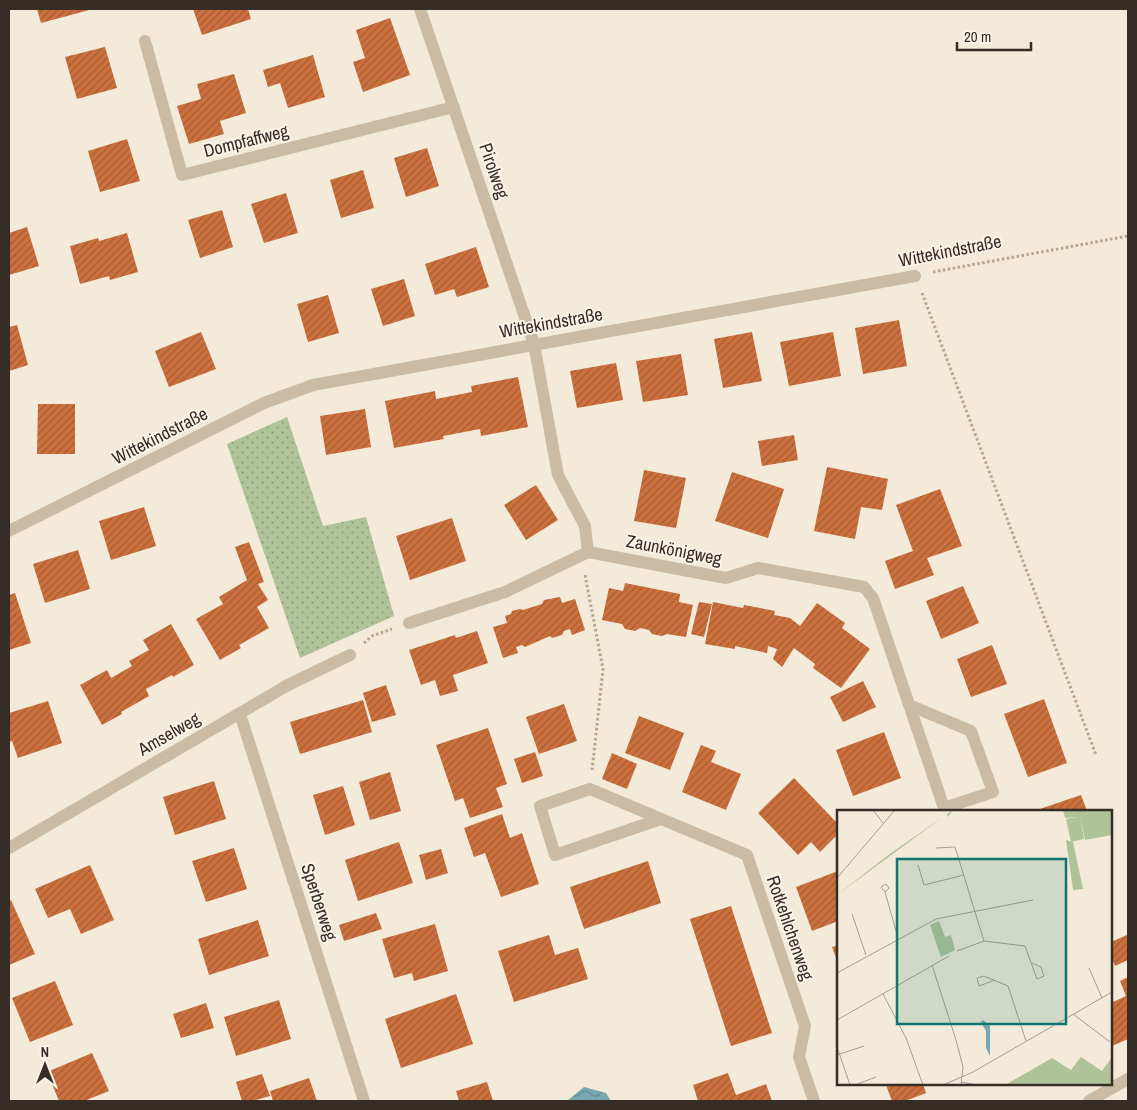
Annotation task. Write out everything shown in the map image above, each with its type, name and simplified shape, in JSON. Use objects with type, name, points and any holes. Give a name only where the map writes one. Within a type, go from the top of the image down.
[{"type":"street","name":"Pirolweg","points":[[420,9],[534,344]]},
{"type":"street","name":"Dompfaffweg","points":[[145,41],[182,175],[454,107]]},
{"type":"street","name":"Wittekindstraße","points":[[9,531],[264,403],[312,385],[915,276]]},
{"type":"street","points":[[409,622],[505,592],[588,552],[585,526],[558,475],[534,344]]},
{"type":"street","name":"Zaunkönigweg","points":[[588,552],[726,578],[758,568],[864,587],[873,598],[909,705],[944,808],[993,792],[971,732],[909,705]]},
{"type":"street","name":"Amselweg","points":[[9,848],[288,685],[350,655]]},
{"type":"street","name":"Sperberweg","points":[[240,714],[364,1101]]},
{"type":"street","points":[[590,789],[540,806],[555,855],[662,819]]},
{"type":"street","name":"Rotkehlchenweg","points":[[590,789],[746,855],[805,1026],[799,1057],[814,1101]]},
{"type":"street","points":[[1089,1101],[1128,1079]]},
{"type":"path","name":"Wittekindstraße","points":[[915,276],[1128,236]]},
{"type":"path","points":[[915,276],[1096,755]]},
{"type":"path","points":[[588,552],[583,564],[602,669],[590,789]]},
{"type":"path","points":[[350,655],[372,636],[409,622]]},
{"type":"green space","points":[[287,417],[323,526],[366,517],[394,616],[300,658],[227,444]]},
{"type":"water","points":[[584,1087],[606,1093],[611,1101],[567,1101]]},
{"type":"building","points":[[37,9],[93,9],[41,23]]},
{"type":"building","points":[[193,9],[248,9],[251,19],[202,35]]},
{"type":"building","points":[[390,18],[410,75],[363,92],[353,62],[365,58],[356,30]]},
{"type":"building","points":[[105,47],[117,88],[77,99],[65,57]]},
{"type":"building","points":[[313,55],[325,97],[288,108],[280,83],[268,87],[263,70]]},
{"type":"building","points":[[234,74],[246,113],[220,121],[224,134],[189,144],[177,106],[201,99],[197,84]]},
{"type":"building","points":[[127,139],[140,181],[100,192],[88,151]]},
{"type":"building","points":[[427,148],[439,186],[406,197],[394,158]]},
{"type":"building","points":[[363,170],[374,208],[341,218],[330,180]]},
{"type":"building","points":[[286,193],[298,233],[264,243],[251,204]]},
{"type":"building","points":[[222,210],[233,247],[200,258],[188,220]]},
{"type":"building","points":[[27,227],[39,266],[9,275],[9,233]]},
{"type":"building","points":[[127,233],[138,272],[110,280],[109,276],[80,284],[70,246],[98,238],[99,241]]},
{"type":"building","points":[[476,247],[489,287],[457,297],[454,289],[435,295],[425,264]]},
{"type":"building","points":[[404,279],[415,316],[383,326],[371,289]]},
{"type":"building","points":[[328,295],[339,333],[308,342],[297,304]]},
{"type":"building","points":[[899,320],[907,366],[863,374],[855,328]]},
{"type":"building","points":[[17,325],[28,365],[9,371],[9,327]]},
{"type":"building","points":[[201,332],[216,369],[169,387],[155,351]]},
{"type":"building","points":[[752,332],[762,381],[723,388],[714,339]]},
{"type":"building","points":[[833,332],[841,376],[789,386],[780,342]]},
{"type":"building","points":[[681,354],[688,395],[643,402],[636,361]]},
{"type":"building","points":[[616,363],[623,400],[577,408],[570,371]]},
{"type":"building","points":[[518,377],[528,427],[481,436],[480,429],[443,436],[444,439],[394,448],[385,401],[435,391],[436,399],[472,392],[471,386]]},
{"type":"building","points":[[38,404],[75,404],[75,454],[37,454]]},
{"type":"building","points":[[365,409],[371,447],[326,455],[320,416]]},
{"type":"building","points":[[794,435],[798,460],[762,466],[758,441]]},
{"type":"building","points":[[827,467],[888,479],[882,510],[861,507],[855,539],[814,531]]},
{"type":"building","points":[[644,470],[686,478],[676,528],[634,521]]},
{"type":"building","points":[[732,472],[784,489],[768,538],[715,521]]},
{"type":"building","points":[[536,485],[558,520],[526,540],[504,505]]},
{"type":"building","points":[[940,489],[962,546],[927,558],[934,575],[895,589],[885,561],[913,551],[896,505]]},
{"type":"building","points":[[144,507],[156,546],[111,560],[99,521]]},
{"type":"building","points":[[452,518],[466,561],[410,580],[396,536]]},
{"type":"building","points":[[249,542],[264,582],[258,584],[268,600],[257,607],[269,628],[239,645],[241,648],[220,660],[196,619],[223,604],[219,597],[247,580],[235,547]]},
{"type":"building","points":[[78,550],[90,589],[45,603],[33,564]]},
{"type":"building","points":[[625,583],[680,594],[679,602],[693,605],[686,637],[667,634],[662,636],[652,634],[649,630],[640,628],[635,631],[625,629],[622,624],[602,620],[609,588],[623,591]]},
{"type":"building","points":[[963,586],[979,623],[941,639],[926,601]]},
{"type":"building","points":[[15,593],[31,643],[9,650],[9,595]]},
{"type":"building","points":[[560,597],[562,603],[575,599],[585,630],[572,635],[570,629],[564,631],[562,635],[552,638],[550,636],[525,647],[522,645],[516,647],[518,653],[503,658],[493,627],[507,623],[505,616],[511,614],[512,611],[523,610],[542,604],[544,600]]},
{"type":"building","points":[[699,602],[712,604],[704,637],[691,634]]},
{"type":"building","points":[[713,602],[743,608],[744,605],[775,611],[774,615],[790,618],[800,626],[817,603],[845,623],[842,628],[870,649],[841,688],[813,668],[815,664],[794,648],[782,667],[773,659],[777,649],[768,646],[767,653],[735,646],[735,649],[705,644]]},
{"type":"building","points":[[171,624],[194,665],[146,689],[149,696],[102,725],[80,685],[107,670],[111,678],[132,666],[129,661],[149,650],[143,640]]},
{"type":"building","points":[[477,631],[488,663],[453,675],[458,691],[440,696],[435,680],[421,685],[409,650],[455,635],[456,638]]},
{"type":"building","points":[[992,645],[1007,684],[971,697],[957,659]]},
{"type":"building","points":[[863,681],[876,707],[843,722],[830,697]]},
{"type":"building","points":[[386,685],[396,715],[372,722],[363,693]]},
{"type":"building","points":[[1044,699],[1067,763],[1028,777],[1004,714]]},
{"type":"building","points":[[363,700],[372,732],[300,754],[290,722]]},
{"type":"building","points":[[48,701],[62,743],[18,758],[12,741],[9,742],[9,713]]},
{"type":"building","points":[[564,704],[577,741],[539,754],[526,717]]},
{"type":"building","points":[[639,716],[684,733],[670,770],[625,753]]},
{"type":"building","points":[[488,728],[507,784],[496,788],[503,807],[470,818],[463,798],[455,801],[436,745]]},
{"type":"building","points":[[884,732],[901,778],[853,796],[836,750]]},
{"type":"building","points":[[701,745],[716,751],[711,762],[741,774],[726,810],[682,792]]},
{"type":"building","points":[[535,752],[543,776],[522,783],[514,759]]},
{"type":"building","points":[[612,753],[637,764],[627,789],[602,779]]},
{"type":"building","points":[[390,772],[401,811],[370,820],[359,782]]},
{"type":"building","points":[[794,778],[837,823],[837,835],[820,852],[811,842],[798,855],[758,813]]},
{"type":"building","points":[[214,781],[226,819],[175,835],[163,797]]},
{"type":"building","points":[[343,786],[355,825],[325,835],[313,795]]},
{"type":"building","points":[[1081,795],[1087,810],[1037,810]]},
{"type":"building","points":[[502,814],[510,838],[522,833],[539,884],[501,897],[485,853],[474,857],[464,828]]},
{"type":"building","points":[[399,842],[413,883],[358,901],[345,860]]},
{"type":"building","points":[[234,848],[247,889],[206,902],[192,861]]},
{"type":"building","points":[[441,849],[448,873],[426,880],[419,855]]},
{"type":"building","points":[[648,861],[661,903],[584,929],[570,887]]},
{"type":"building","points":[[90,865],[114,920],[81,934],[70,909],[48,918],[35,889]]},
{"type":"building","points":[[837,871],[837,921],[812,931],[796,887]]},
{"type":"building","points":[[11,900],[35,954],[9,965],[9,901]]},
{"type":"building","points":[[731,906],[772,1033],[731,1046],[690,919]]},
{"type":"building","points":[[376,913],[382,929],[344,941],[339,925]]},
{"type":"building","points":[[258,920],[269,956],[209,975],[198,939]]},
{"type":"building","points":[[435,924],[448,971],[414,981],[412,973],[394,978],[382,939]]},
{"type":"building","points":[[549,935],[555,955],[578,948],[588,979],[514,1002],[498,951]]},
{"type":"building","points":[[1127,935],[1128,960],[1115,966],[1112,958],[1112,942]]},
{"type":"building","points":[[837,945],[837,960],[832,947]]},
{"type":"building","points":[[1128,977],[1128,1039],[1112,1046],[1112,1003],[1126,996],[1120,981]]},
{"type":"building","points":[[55,981],[73,1025],[30,1042],[12,998]]},
{"type":"building","points":[[456,994],[473,1044],[401,1068],[385,1019]]},
{"type":"building","points":[[279,1000],[291,1039],[236,1056],[224,1017]]},
{"type":"building","points":[[206,1003],[214,1028],[181,1038],[173,1014]]},
{"type":"building","points":[[92,1053],[109,1091],[84,1101],[59,1101],[47,1072]]},
{"type":"building","points":[[728,1073],[736,1095],[766,1084],[772,1101],[698,1101],[693,1085]]},
{"type":"building","points":[[262,1074],[270,1096],[252,1101],[242,1101],[236,1082]]},
{"type":"building","points":[[309,1078],[317,1101],[273,1101],[270,1091]]},
{"type":"building","points":[[487,1082],[493,1101],[459,1101],[456,1091]]},
{"type":"building","points":[[886,1085],[923,1085],[926,1093],[905,1101],[892,1101]]}]
